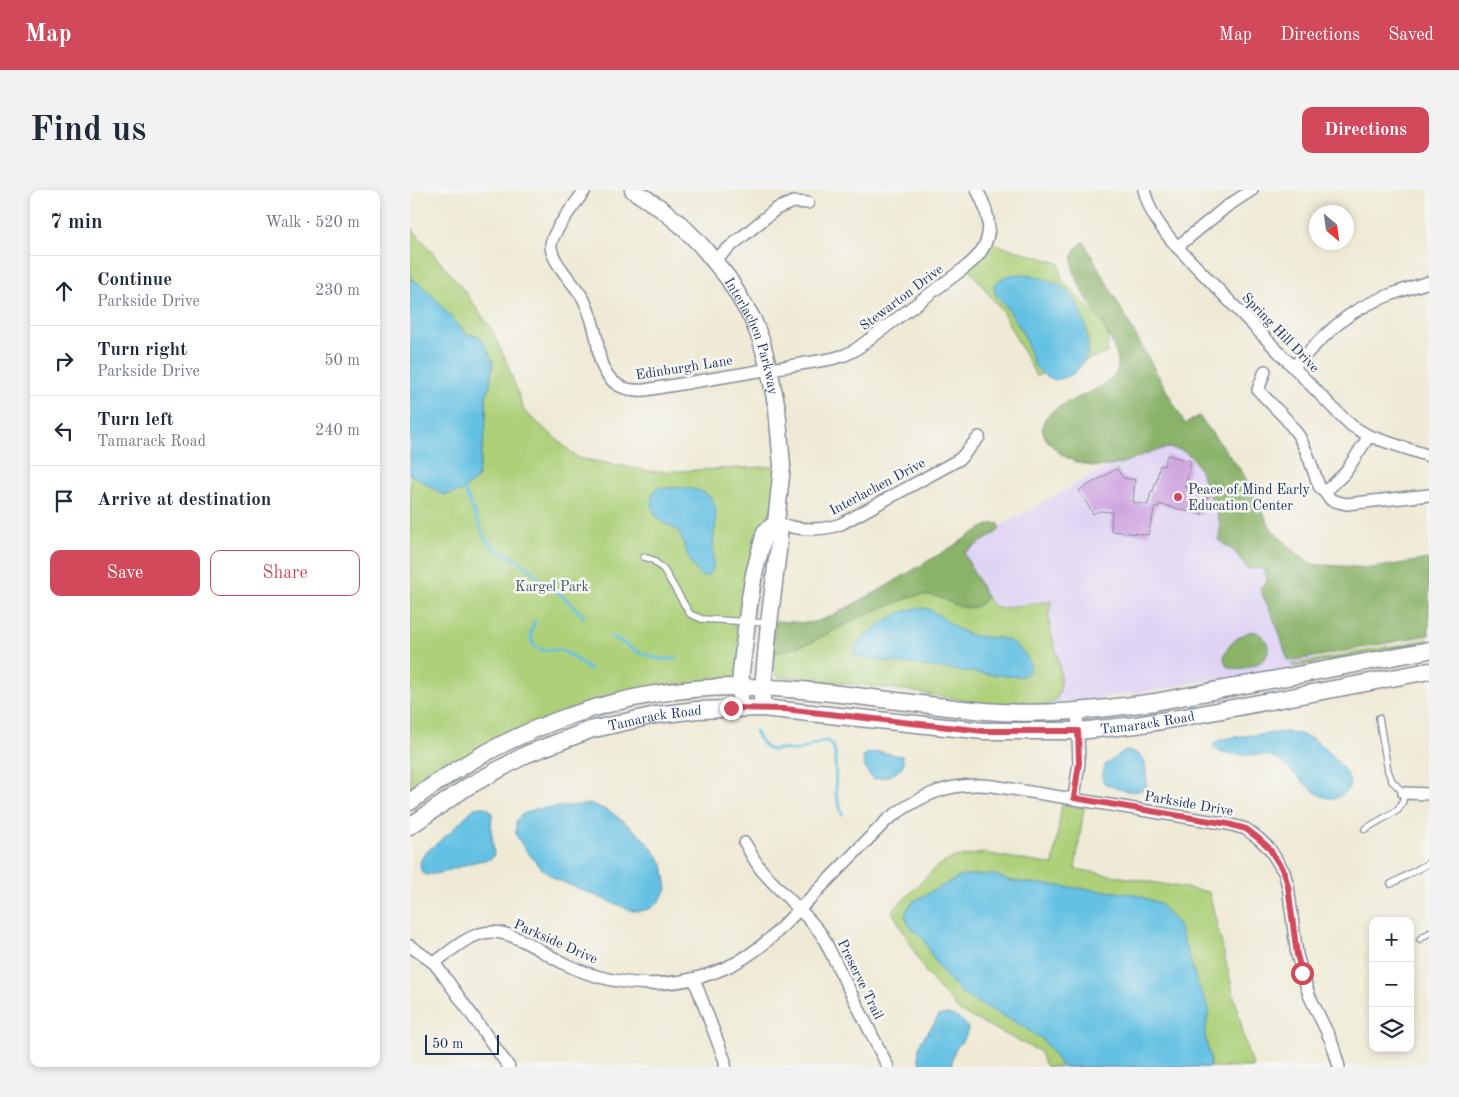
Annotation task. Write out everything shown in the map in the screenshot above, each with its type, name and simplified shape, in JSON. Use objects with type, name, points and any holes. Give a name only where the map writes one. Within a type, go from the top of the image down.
[{"type":"street","name":"Edinburgh Lane","points":[[585,190],[556,231],[552,238],[551,247],[559,265],[584,301],[594,325],[600,362],[612,380],[620,387],[632,391],[769,369]]},
{"type":"street","name":"Interlachen Parkway","points":[[633,190],[663,210],[681,225],[714,260],[752,318],[761,340],[769,369],[777,408],[782,466],[776,523],[780,534],[769,623],[762,708]]},
{"type":"street","name":"Stewarton Drive","points":[[769,369],[831,359],[855,350],[971,263],[980,255],[986,245],[988,235],[989,222],[987,210],[977,190]]},
{"type":"street","name":"Spring Hill Drive","points":[[1144,190],[1154,218],[1177,247],[1352,426],[1369,436],[1429,456]]},
{"type":"street","points":[[1177,247],[1226,207],[1252,190]]},
{"type":"street","points":[[714,260],[776,209],[793,202],[808,203]]},
{"type":"street","points":[[1294,366],[1334,327],[1352,313],[1384,297],[1429,282]]},
{"type":"street","points":[[1265,371],[1258,390],[1286,419],[1299,436],[1320,486],[1331,500],[1346,504],[1429,495]]},
{"type":"street","points":[[1325,492],[1346,473],[1369,436]]},
{"type":"street","name":"Interlachen Drive","points":[[776,523],[794,528],[815,530],[841,524],[960,459],[979,437]]},
{"type":"street","name":"Interlachen Parkway","points":[[739,708],[747,621],[754,574],[765,532],[776,523]]},
{"type":"street","name":"Tamarack Road","points":[[410,802],[437,782],[518,736],[564,717],[654,694],[696,689],[741,687],[802,691],[986,711],[1077,710],[1112,708],[1162,700],[1429,650]]},
{"type":"street","name":"Tamarack Road","points":[[410,826],[449,798],[488,774],[527,754],[569,737],[612,724],[656,715],[697,710],[762,708],[984,731],[1078,731],[1120,727],[1177,718],[1429,672]]},
{"type":"street","points":[[1074,798],[1079,763],[1077,710]]},
{"type":"street","name":"Parkside Drive","points":[[434,963],[470,938],[481,933],[494,932],[518,939],[572,967],[604,979],[645,984],[668,984],[694,979],[725,968],[760,948],[888,820],[904,808],[930,794],[945,789],[980,784],[1228,824],[1246,829],[1269,848],[1284,872],[1288,886],[1297,955],[1309,995],[1333,1046],[1339,1067]]},
{"type":"street","points":[[1404,793],[1429,795]]},
{"type":"street","points":[[745,843],[762,872],[800,909]]},
{"type":"street","name":"Preserve Trail","points":[[800,909],[813,922],[822,935],[888,1067]]},
{"type":"street","points":[[410,946],[434,963],[509,1067]]},
{"type":"street","points":[[694,979],[725,1061],[725,1067]]},
{"type":"lane","points":[[644,557],[653,560],[664,570],[690,614],[702,619],[769,623]]},
{"type":"lane","points":[[1365,829],[1398,810],[1403,801],[1404,793],[1392,781],[1388,771],[1379,718]]},
{"type":"lane","points":[[1392,884],[1429,863]]},
{"type":"lane","points":[[1420,938],[1429,933]]},
{"type":"shaded area","points":[[1185,424],[1318,664],[1251,677],[1202,681],[1156,690],[1048,705],[1058,698],[1060,683],[1058,655],[1049,617],[987,618],[951,553]]},
{"type":"green space","name":"Kargel Park","points":[[410,226],[463,289],[490,327],[508,365],[524,411],[578,458],[655,472],[782,466],[765,532],[741,687],[564,717],[410,800],[410,474],[444,495],[480,466],[486,397],[493,362],[421,285],[410,278]]},
{"type":"green space","points":[[987,242],[1059,263],[1062,281],[1108,327],[1107,353],[1036,376],[1002,311],[967,266]]},
{"type":"green space","points":[[1084,242],[1185,424],[1199,416],[1243,473],[1272,530],[1309,564],[1372,568],[1429,559],[1429,635],[1288,661],[1278,629],[1260,589],[1267,581],[1267,577],[1260,568],[1248,569],[1235,552],[1218,540],[1220,528],[1218,516],[1200,471],[1193,459],[1185,452],[1166,448],[1119,464],[1101,467],[1074,461],[1058,452],[1052,446],[1043,432],[1044,420],[1068,402],[1100,387],[1112,378],[1118,367],[1117,357],[1110,340],[1084,294],[1074,270],[1072,259],[1076,250]]},
{"type":"green space","points":[[993,523],[999,524],[1000,529],[964,553],[985,594],[985,600],[979,605],[966,608],[931,595],[914,596],[863,615],[812,642],[770,655],[775,621],[809,623],[833,615],[878,591]]},
{"type":"green space","points":[[951,553],[981,604],[984,601],[985,594],[992,605],[1001,608],[1052,601],[1049,620],[1061,679],[1060,690],[1056,699],[1048,705],[992,705],[897,689],[779,677],[774,673],[771,667],[770,653]]},
{"type":"green space","points":[[1254,631],[1262,636],[1267,643],[1268,652],[1266,656],[1261,662],[1251,666],[1238,669],[1228,667],[1224,656],[1231,644],[1242,635]]},
{"type":"green space","points":[[1429,639],[1429,643],[1295,667],[1291,665]]},
{"type":"green space","points":[[1062,804],[1084,808],[1075,869],[1209,892],[1249,1057],[1254,1067],[1046,1067],[1039,1051],[959,1011],[926,973],[892,911],[936,867],[955,857],[984,853],[1053,865]]},
{"type":"water","points":[[1017,274],[1051,281],[1062,287],[1074,299],[1085,324],[1088,350],[1081,366],[1070,376],[1056,380],[1045,376],[1034,365],[1024,335],[1009,310],[995,293],[994,285],[1007,276]]},
{"type":"water","points":[[410,278],[435,298],[466,334],[479,336],[493,362],[486,397],[485,433],[477,479],[460,492],[444,495],[410,474]]},
{"type":"water","points":[[657,488],[698,490],[709,496],[713,502],[716,524],[713,545],[713,569],[707,576],[701,576],[695,569],[675,528],[662,522],[655,515],[652,494]]},
{"type":"water","points":[[924,608],[966,633],[981,637],[1001,638],[1015,645],[1029,660],[1029,671],[1023,676],[1005,676],[877,660],[854,654],[855,646],[886,620],[904,611]]},
{"type":"water","points":[[1285,732],[1298,734],[1317,742],[1331,755],[1349,778],[1350,786],[1345,793],[1335,798],[1327,798],[1311,789],[1273,757],[1227,753],[1213,747],[1219,740]]},
{"type":"water","points":[[1124,751],[1140,755],[1144,762],[1147,784],[1141,790],[1124,790],[1103,782],[1105,765]]},
{"type":"water","points":[[879,752],[902,756],[903,762],[899,770],[894,774],[873,779],[866,769],[863,757],[868,753]]},
{"type":"water","points":[[592,804],[611,812],[638,833],[663,864],[667,889],[660,900],[650,909],[633,911],[555,879],[541,868],[516,835],[516,821],[521,815],[535,809]]},
{"type":"water","points":[[484,807],[489,809],[492,814],[493,857],[441,873],[426,875],[421,871],[420,862],[425,853],[446,836],[474,808]]},
{"type":"water","points":[[965,875],[995,875],[1012,881],[1133,894],[1159,903],[1174,919],[1180,930],[1198,984],[1209,1008],[1205,1035],[1210,1067],[1062,1067],[1042,1039],[1017,1023],[965,996],[947,978],[934,960],[924,940],[909,925],[905,916],[908,908],[914,901]]},
{"type":"water","points":[[948,1014],[962,1021],[968,1028],[964,1039],[953,1054],[952,1067],[921,1067],[919,1051],[922,1040],[938,1017]]},
{"type":"building","name":"Peace of Mind Early Education Center","points":[[1167,455],[1191,461],[1185,487],[1208,493],[1202,515],[1159,504],[1158,508],[1155,507],[1148,535],[1111,531],[1112,512],[1099,511],[1093,514],[1079,490],[1117,469],[1123,478],[1135,480],[1133,502],[1148,505],[1160,465],[1164,466]]},
{"type":"waterway","points":[[464,489],[485,538],[496,550],[509,555],[526,566],[542,581],[564,597],[584,617]]},
{"type":"waterway","points":[[535,621],[531,634],[534,646],[543,650],[563,651],[590,670]]},
{"type":"waterway","points":[[611,636],[638,652],[659,659],[676,659]]},
{"type":"waterway","points":[[755,731],[762,743],[767,748],[774,750],[797,750],[827,741],[833,746],[835,753],[836,794],[842,814]]},
{"type":"place","name":"Peace of Mind Early Education Center","points":[[1178,497]]},
{"type":"route","points":[[731,708],[784,709],[984,731],[1078,731],[1079,763],[1074,798],[1228,824],[1246,829],[1269,848],[1284,872],[1288,886],[1297,955],[1302,973]]}]
